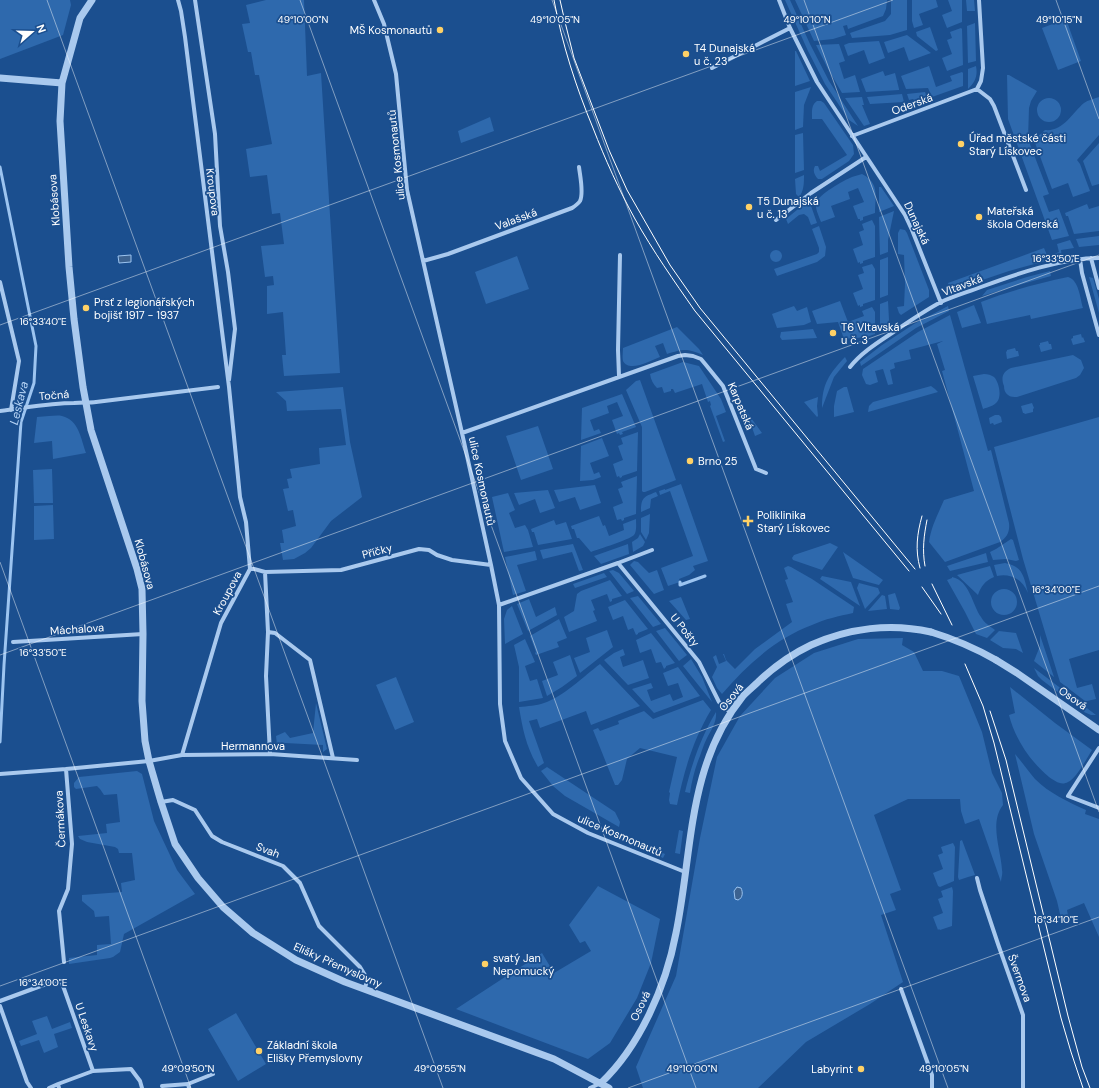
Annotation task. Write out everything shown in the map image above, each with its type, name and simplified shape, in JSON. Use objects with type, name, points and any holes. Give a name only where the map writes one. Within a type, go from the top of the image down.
[{"type":"street","name":"Klobásova","points":[[92,0],[80,18],[62,83],[60,121],[69,267],[85,403],[91,430],[142,589],[142,701],[145,741],[149,761]]},
{"type":"street","name":"Kroupova","points":[[178,0],[185,37],[240,497],[246,522],[250,569],[221,623],[182,755]]},
{"type":"street","name":"Kroupova","points":[[195,0],[215,134],[220,226],[228,272],[235,329],[228,387]]},
{"type":"street","name":"ulice Kosmonautů","points":[[374,0],[384,24],[396,74],[407,190],[499,605],[500,704],[505,741],[521,778],[553,814],[588,833],[685,872]]},
{"type":"street","name":"Dunajská","points":[[779,0],[790,28],[817,82],[905,215],[941,302]]},
{"type":"street","points":[[979,0],[983,68],[981,81],[977,89],[990,99],[994,106],[1026,190]]},
{"type":"street","points":[[712,68],[790,28]]},
{"type":"street","points":[[0,78],[62,83]]},
{"type":"street","name":"Oderská","points":[[852,136],[977,89]]},
{"type":"street","points":[[776,220],[811,193],[866,158]]},
{"type":"street","name":"Valašská","points":[[423,261],[448,254],[577,205],[581,194],[579,167]]},
{"type":"street","points":[[619,376],[618,350],[620,255]]},
{"type":"street","points":[[1091,258],[1099,288]]},
{"type":"street","name":"Vltavská","points":[[850,367],[857,357],[912,319],[941,302],[1011,276],[1053,264],[1080,259],[1099,258]]},
{"type":"street","points":[[1080,259],[1082,273],[1099,335]]},
{"type":"street","points":[[0,282],[19,361],[11,410]]},
{"type":"street","name":"Karpatská","points":[[462,433],[619,376],[678,356],[689,356],[701,359],[723,386],[756,469],[766,473]]},
{"type":"street","points":[[85,403],[218,387]]},
{"type":"street","name":"Točná","points":[[0,411],[33,406],[85,403]]},
{"type":"street","name":"Příčky","points":[[250,569],[265,572],[341,570],[419,549],[429,550],[437,555],[452,560],[491,565]]},
{"type":"street","points":[[499,605],[652,550]]},
{"type":"street","name":"U Pošty","points":[[618,563],[699,662],[719,702],[731,713]]},
{"type":"street","points":[[265,572],[268,632],[266,676],[270,754]]},
{"type":"street","name":"Osová","points":[[601,1083],[620,1063],[640,1031],[657,997],[668,966],[676,933],[696,801],[704,770],[715,741],[731,713],[744,695],[764,676],[785,660],[805,648],[848,632],[881,628],[918,629],[932,632],[979,650],[1017,673],[1099,730]]},
{"type":"street","points":[[268,632],[275,633],[310,660],[333,758]]},
{"type":"street","name":"Máchalova","points":[[13,642],[143,634]]},
{"type":"street","points":[[1099,748],[1068,796],[1099,808]]},
{"type":"street","name":"Hermannova","points":[[149,761],[182,755],[270,754],[357,760]]},
{"type":"street","points":[[2,774],[149,761]]},
{"type":"street","name":"Elišky Přemyslovny","points":[[149,761],[175,844],[198,878],[223,907],[253,934],[296,960],[364,989],[554,1059],[609,1088]]},
{"type":"street","name":"Čermákova","points":[[64,962],[59,911],[68,889],[72,844],[66,769]]},
{"type":"street","name":"Svah","points":[[161,802],[173,800],[195,810],[212,836],[222,842],[283,866],[300,883],[319,926],[360,967],[368,980],[364,989]]},
{"type":"street","name":"Švermova","points":[[977,878],[1024,1015],[1023,1088]]},
{"type":"street","name":"U Leskavy","points":[[0,1001],[56,980],[62,983],[93,1071]]},
{"type":"street","points":[[901,989],[932,1075],[932,1088]]},
{"type":"street","points":[[0,1006],[27,1082],[31,1088]]},
{"type":"street","points":[[49,1088],[58,1086],[93,1071],[131,1069],[140,1081],[142,1088]]},
{"type":"street","points":[[162,1086],[188,1086],[213,1074]]},
{"type":"street","points":[[590,1088],[601,1083]]},
{"type":"shaded area","points":[[0,0],[70,0],[71,5],[63,35],[0,59]]},
{"type":"shaded area","points":[[266,0],[304,0],[307,76],[321,73],[340,373],[284,376],[282,355],[286,355],[283,312],[267,314],[267,286],[274,285],[273,276],[265,277],[261,246],[284,244],[280,213],[272,214],[267,175],[250,177],[246,149],[272,144],[259,75],[255,75],[251,52],[248,52],[242,24],[250,23],[246,5]]},
{"type":"shaded area","points":[[785,0],[790,0],[829,81],[858,126],[849,120],[825,84]]},
{"type":"shaded area","points":[[795,0],[887,0],[886,9],[883,16],[848,29],[847,25],[843,26],[846,35],[833,39],[814,41]]},
{"type":"shaded area","points":[[891,0],[907,0],[907,30],[890,35],[852,38],[850,33],[885,21],[891,14]]},
{"type":"shaded area","points":[[912,0],[936,0],[938,7],[919,14],[923,25],[914,28],[912,21]]},
{"type":"shaded area","points":[[948,0],[962,0],[962,22],[947,28],[942,15],[952,11]]},
{"type":"shaded area","points":[[966,0],[974,0],[975,11],[967,11]]},
{"type":"shaded area","points":[[1066,19],[1081,61],[1058,70],[1042,28]]},
{"type":"shaded area","points":[[975,23],[976,61],[968,63],[967,26]]},
{"type":"shaded area","points":[[930,27],[938,50],[936,51],[917,36],[916,32]]},
{"type":"shaded area","points":[[961,28],[963,65],[947,71],[942,58],[952,54],[947,40],[952,38],[950,32]]},
{"type":"shaded area","points":[[907,35],[931,53],[909,61],[904,47],[888,53],[884,42]]},
{"type":"shaded area","points":[[879,41],[885,58],[869,64],[864,50],[848,56],[844,45],[849,43]]},
{"type":"shaded area","points":[[839,44],[845,61],[839,63],[844,79],[855,75],[860,92],[842,93],[816,45]]},
{"type":"shaded area","points":[[795,51],[810,81],[795,86]]},
{"type":"shaded area","points":[[929,66],[936,87],[952,81],[950,76],[962,72],[963,86],[932,97],[928,88],[906,89],[901,76]]},
{"type":"shaded area","points":[[976,66],[977,73],[975,79],[968,89],[968,69]]},
{"type":"shaded area","points":[[883,71],[885,76],[895,73],[899,90],[866,92],[861,79]]},
{"type":"shaded area","points":[[1007,75],[1037,91],[1029,108],[1028,139],[1049,194],[1043,196],[1049,212],[1059,209],[1069,236],[1052,240],[1008,119]]},
{"type":"shaded area","points":[[811,87],[804,105],[803,127],[795,130],[795,92]]},
{"type":"shaded area","points":[[925,92],[929,103],[919,107],[916,100],[909,100],[907,94]]},
{"type":"shaded area","points":[[902,94],[904,102],[870,104],[867,97]]},
{"type":"shaded area","points":[[862,97],[864,105],[862,105],[870,124],[864,126],[845,98]]},
{"type":"shaded area","points":[[1099,97],[1099,135],[1077,160],[1080,164],[1090,191],[1073,197],[1068,183],[1052,189],[1034,140],[1045,130],[1051,130],[1062,125],[1084,103]]},
{"type":"shaded area","points":[[1049,98],[1058,101],[1061,110],[1058,119],[1049,122],[1040,119],[1037,110],[1040,101]]},
{"type":"shaded area","points":[[817,101],[824,103],[853,145],[854,154],[849,161],[822,179],[818,179],[815,175],[815,166],[818,166],[820,171],[847,155],[822,119],[812,119],[813,107]]},
{"type":"shaded area","points":[[490,117],[494,131],[461,143],[458,131]]},
{"type":"shaded area","points":[[803,133],[804,170],[795,173],[795,135]]},
{"type":"shaded area","points":[[1099,143],[1099,184],[1092,186],[1083,161]]},
{"type":"shaded area","points":[[862,174],[872,182],[874,186],[876,196],[875,213],[863,217],[863,220],[860,221],[860,219],[858,219],[853,206],[864,202],[858,188],[848,192],[850,199],[831,206],[835,217],[821,222],[817,212],[816,203],[821,196],[838,184]]},
{"type":"shaded area","points":[[804,175],[803,190],[799,197],[796,194],[795,179]]},
{"type":"shaded area","points":[[879,187],[881,187],[894,206],[879,212]]},
{"type":"shaded area","points":[[809,200],[817,223],[811,225],[808,217],[804,214],[799,215],[788,224],[786,219]]},
{"type":"shaded area","points":[[1087,204],[1089,209],[1099,206],[1099,231],[1074,234],[1068,216],[1066,216],[1065,213]]},
{"type":"shaded area","points":[[894,211],[888,240],[888,252],[880,255],[879,217]]},
{"type":"shaded area","points":[[872,220],[875,226],[875,257],[863,261],[863,263],[860,264],[860,262],[858,263],[853,249],[863,245],[859,232],[864,230],[862,224]]},
{"type":"shaded area","points":[[819,226],[826,247],[825,256],[817,262],[777,276],[774,269],[819,252],[812,229]]},
{"type":"shaded area","points":[[900,229],[905,230],[907,233],[929,290],[929,297],[901,315],[897,307],[904,306],[905,284],[904,255],[898,254],[898,233]]},
{"type":"shaded area","points":[[1099,236],[1099,245],[1079,247],[1076,239]]},
{"type":"shaded area","points":[[1070,240],[1074,248],[1061,250],[1062,258],[1055,259],[1054,254],[1059,252],[1057,244]]},
{"type":"shaded area","points":[[1044,248],[1049,260],[1009,271],[950,291],[948,283]]},
{"type":"shaded area","points":[[778,250],[781,251],[781,261],[774,262],[771,261],[770,254],[771,251]]},
{"type":"shaded area","points":[[131,255],[131,262],[119,263],[118,256]]},
{"type":"shaded area","points":[[517,256],[529,289],[486,304],[475,272]]},
{"type":"shaded area","points":[[888,257],[888,295],[880,298],[880,260]]},
{"type":"shaded area","points":[[872,264],[875,269],[875,300],[863,304],[863,306],[860,307],[860,305],[858,306],[853,293],[863,289],[858,275],[864,273],[862,267]]},
{"type":"shaded area","points":[[1050,271],[1051,276],[982,296],[987,290]]},
{"type":"shaded area","points":[[1068,277],[1077,285],[1083,308],[1031,319],[1030,315],[987,324],[981,302],[1003,294]]},
{"type":"shaded area","points":[[1089,277],[1093,278],[1099,299],[1099,313]]},
{"type":"shaded area","points":[[840,301],[848,322],[864,316],[862,311],[872,307],[875,312],[875,334],[867,337],[844,339],[838,322],[817,324],[812,311]]},
{"type":"shaded area","points":[[888,301],[889,320],[887,325],[880,332],[880,304]]},
{"type":"shaded area","points":[[974,305],[981,323],[962,328],[957,312]]},
{"type":"shaded area","points":[[794,306],[797,311],[807,307],[811,322],[804,325],[777,328],[772,314]]},
{"type":"shaded area","points":[[948,306],[949,311],[916,328],[861,366],[860,362],[882,345],[914,324]]},
{"type":"shaded area","points":[[950,315],[988,451],[991,450],[1009,523],[1009,529],[1008,534],[1000,542],[945,562],[929,542],[935,521],[944,500],[974,491],[942,371],[945,370],[937,344],[943,341],[909,350],[911,359],[894,363],[895,368],[890,370],[893,384],[888,385],[883,369],[875,371],[878,382],[870,385],[866,384],[862,375],[863,369],[918,332]]},
{"type":"shaded area","points":[[677,327],[703,355],[685,350],[667,354],[663,343],[655,346],[660,357],[635,366],[630,366],[623,361],[623,348]]},
{"type":"shaded area","points":[[813,329],[817,338],[782,340],[780,337],[781,332]]},
{"type":"shaded area","points":[[1081,334],[1085,342],[1073,345],[1071,339],[1073,336]]},
{"type":"shaded area","points":[[1048,341],[1049,344],[1051,344],[1052,349],[1041,352],[1039,345],[1040,343]]},
{"type":"shaded area","points":[[1015,348],[1016,351],[1018,351],[1019,356],[1007,359],[1007,350]]},
{"type":"shaded area","points":[[1073,355],[1081,360],[1084,368],[1080,375],[1076,378],[1017,397],[1012,397],[1005,392],[1003,380],[1004,373],[1011,368]]},
{"type":"shaded area","points":[[845,357],[847,361],[834,377],[822,408],[825,386],[831,374]]},
{"type":"shaded area","points":[[683,362],[699,366],[721,399],[726,412],[716,416],[725,441],[723,442],[710,406],[710,401],[708,402],[702,384],[675,393],[673,389],[671,389],[671,391],[664,393],[662,387],[657,388],[652,382],[650,374]]},
{"type":"shaded area","points":[[984,374],[996,379],[1000,393],[999,399],[996,403],[983,409],[973,376]]},
{"type":"shaded area","points":[[640,380],[676,480],[645,492],[642,491],[642,427],[626,390],[636,381]]},
{"type":"shaded area","points":[[931,386],[938,392],[868,412],[869,406],[873,402]]},
{"type":"shaded area","points":[[343,387],[350,442],[362,497],[331,521],[311,548],[305,553],[294,559],[283,560],[280,543],[284,543],[282,530],[296,526],[293,510],[288,511],[283,489],[289,488],[287,479],[292,478],[290,469],[320,464],[319,448],[346,445],[341,409],[287,411],[286,401],[276,392]]},
{"type":"shaded area","points":[[847,387],[854,412],[834,417],[834,406],[837,391]]},
{"type":"shaded area","points":[[730,389],[762,433],[755,436],[748,416],[740,418]]},
{"type":"shaded area","points":[[622,394],[636,427],[622,432],[623,434],[617,434],[612,420],[623,416],[617,402],[607,406],[609,413],[590,420],[594,431],[599,429],[601,433],[581,440],[582,408]]},
{"type":"shaded area","points":[[818,397],[818,416],[817,417],[804,402]]},
{"type":"shaded area","points":[[1032,403],[1034,408],[1033,412],[1023,413],[1021,406]]},
{"type":"shaded area","points":[[999,415],[1001,417],[1002,422],[994,425],[993,423],[990,424],[989,418]]},
{"type":"shaded area","points":[[57,416],[68,418],[76,426],[81,436],[86,453],[53,459],[52,441],[34,443],[37,417]]},
{"type":"shaded area","points":[[1099,417],[1099,650],[1069,659],[1077,688],[1092,684],[1096,699],[1085,701],[1060,682],[1023,559],[994,447]]},
{"type":"shaded area","points":[[538,426],[553,469],[521,480],[506,436]]},
{"type":"shaded area","points":[[638,432],[637,471],[620,478],[619,476],[617,477],[613,464],[623,460],[618,446],[623,444],[621,438]]},
{"type":"shaded area","points":[[602,438],[609,456],[590,463],[594,474],[599,472],[601,477],[593,480],[580,481],[581,446]]},
{"type":"shaded area","points":[[52,469],[53,503],[34,503],[33,470]]},
{"type":"shaded area","points":[[637,476],[636,514],[624,518],[622,521],[621,519],[617,520],[613,507],[623,503],[618,489],[623,487],[621,482]]},
{"type":"shaded area","points":[[681,484],[708,561],[693,566],[695,570],[689,575],[679,579],[680,582],[668,586],[661,568],[693,556],[670,491],[660,495],[659,491]]},
{"type":"shaded area","points":[[595,485],[601,503],[580,510],[575,497],[559,502],[554,490]]},
{"type":"shaded area","points":[[548,490],[555,508],[540,513],[535,499],[519,505],[514,493]]},
{"type":"shaded area","points":[[656,492],[658,496],[651,499],[650,508],[641,512],[642,501],[648,495]]},
{"type":"shaded area","points":[[508,493],[515,510],[509,513],[515,528],[525,525],[533,547],[504,552],[492,497]]},
{"type":"shaded area","points":[[53,505],[54,539],[34,540],[34,506]]},
{"type":"shaded area","points":[[650,514],[649,533],[646,540],[641,532],[641,518]]},
{"type":"shaded area","points":[[599,516],[603,526],[605,525],[609,536],[624,530],[623,524],[636,519],[634,535],[591,552],[579,538],[577,538],[574,529],[572,529],[571,526]]},
{"type":"shaded area","points":[[554,520],[556,525],[566,522],[572,539],[538,545],[534,532],[532,532],[531,529]]},
{"type":"shaded area","points":[[640,534],[645,542],[643,546],[633,552],[632,542],[638,538]]},
{"type":"shaded area","points":[[1011,539],[1013,540],[1019,560],[993,560],[990,552]]},
{"type":"shaded area","points":[[830,543],[838,547],[822,570],[793,560],[792,558],[794,555]]},
{"type":"shaded area","points":[[573,544],[583,570],[579,571],[572,552],[543,559],[540,550]]},
{"type":"shaded area","points":[[628,544],[629,554],[601,564],[594,556]]},
{"type":"shaded area","points":[[535,551],[537,560],[517,565],[526,591],[513,595],[505,557]]},
{"type":"shaded area","points":[[843,552],[883,580],[879,585],[853,578]]},
{"type":"shaded area","points":[[986,553],[988,562],[950,571],[947,566]]},
{"type":"shaded area","points":[[634,561],[638,562],[649,573],[657,570],[664,590],[654,594],[630,565]]},
{"type":"shaded area","points":[[1005,563],[1011,564],[1022,573],[1028,593],[1023,584],[1016,578],[1002,575],[997,576],[994,565]]},
{"type":"shaded area","points":[[788,566],[812,579],[854,607],[853,613],[822,621],[799,631],[774,645],[741,673],[722,694],[717,688],[712,677],[717,667],[713,657],[716,655],[719,664],[726,661],[724,654],[726,660],[735,669],[755,649],[792,622],[786,604],[793,602],[785,580],[788,579],[784,568]]},
{"type":"shaded area","points":[[990,566],[994,577],[984,584],[978,595],[957,575]]},
{"type":"shaded area","points":[[613,570],[619,573],[634,591],[627,594],[609,571]]},
{"type":"shaded area","points":[[604,573],[607,577],[575,588],[573,584]]},
{"type":"shaded area","points":[[822,576],[851,582],[860,606],[820,579]]},
{"type":"shaded area","points":[[952,577],[963,583],[967,588],[982,619],[995,630],[987,638],[976,634],[947,580]]},
{"type":"shaded area","points":[[610,580],[622,596],[612,599],[610,602],[607,594],[591,600],[597,621],[569,632],[564,617],[574,611],[577,594]]},
{"type":"shaded area","points":[[859,583],[878,588],[880,593],[865,609],[857,588]]},
{"type":"shaded area","points":[[1004,589],[1013,593],[1017,602],[1013,611],[1004,615],[995,611],[991,602],[995,593]]},
{"type":"shaded area","points":[[895,593],[900,608],[899,610],[890,609],[888,595]]},
{"type":"shaded area","points":[[882,595],[885,596],[887,609],[868,611]]},
{"type":"shaded area","points":[[638,596],[661,624],[653,627],[630,598]]},
{"type":"shaded area","points":[[681,597],[690,619],[686,620],[669,601]]},
{"type":"shaded area","points":[[529,599],[536,617],[555,607],[557,615],[528,631],[517,604]]},
{"type":"shaded area","points":[[625,600],[648,629],[636,635],[633,628],[628,630],[623,616],[613,620],[608,607]]},
{"type":"shaded area","points":[[512,606],[523,634],[505,644],[504,619],[507,610]]},
{"type":"shaded area","points":[[559,619],[567,638],[557,642],[559,647],[536,655],[530,636]]},
{"type":"shaded area","points":[[665,628],[687,655],[679,661],[656,631]]},
{"type":"shaded area","points":[[607,630],[613,647],[580,673],[574,658],[590,652],[586,638]]},
{"type":"shaded area","points":[[999,631],[1016,633],[1023,653],[1016,649],[1003,648],[990,640]]},
{"type":"shaded area","points":[[651,633],[675,663],[666,666],[664,669],[661,662],[656,663],[651,649],[640,653],[636,640]]},
{"type":"shaded area","points":[[1040,635],[1054,677],[1034,661],[1040,646]]},
{"type":"shaded area","points":[[903,638],[902,645],[914,652],[923,671],[942,671],[959,676],[982,732],[992,773],[1002,793],[1003,805],[999,812],[996,828],[1002,872],[1001,882],[979,819],[965,824],[961,811],[960,799],[908,799],[874,815],[901,890],[890,894],[896,910],[881,915],[903,982],[870,1004],[806,1042],[758,1088],[643,1088],[636,1067],[676,976],[700,838],[717,757],[740,716],[775,678],[814,653],[858,639]]},
{"type":"shaded area","points":[[525,639],[535,662],[525,666],[530,681],[537,679],[543,698],[519,702],[519,667],[514,645]]},
{"type":"shaded area","points":[[623,649],[625,655],[620,657],[623,667],[643,660],[649,678],[628,685],[604,660]]},
{"type":"shaded area","points":[[570,655],[577,676],[547,696],[542,681],[558,675],[553,662]]},
{"type":"shaded area","points":[[691,659],[702,677],[712,702],[683,666]]},
{"type":"shaded area","points":[[600,664],[640,706],[591,725],[586,711],[540,728],[537,719],[529,721],[544,763],[538,767],[526,738],[519,707],[538,705],[559,696]]},
{"type":"shaded area","points":[[678,667],[700,696],[654,713],[632,689],[651,683],[653,688],[647,690],[651,701],[670,694],[673,701],[683,697],[678,683],[668,686],[663,673]]},
{"type":"shaded area","points":[[1034,668],[1096,715],[1091,715],[1084,712],[1042,680]]},
{"type":"shaded area","points":[[396,677],[414,722],[395,730],[376,685]]},
{"type":"shaded area","points":[[1010,687],[1092,750],[1081,768],[1071,780],[1063,783],[1049,777],[1042,771],[1024,749],[1015,733],[1009,715],[1015,713]]},
{"type":"shaded area","points":[[703,700],[711,710],[694,744],[677,805],[670,804],[669,792],[677,757],[640,748],[627,759],[622,780],[618,785],[615,785],[593,730],[598,728],[600,731],[619,724],[618,721],[644,711],[653,719]]},
{"type":"shaded area","points":[[316,703],[327,749],[323,752],[323,745],[285,743],[284,750],[278,749],[279,747],[277,745],[276,736],[285,732],[290,738],[313,733]]},
{"type":"shaded area","points":[[716,712],[715,723],[705,742],[690,793],[685,792],[698,750]]},
{"type":"shaded area","points":[[1015,754],[1035,779],[1046,789],[1086,810],[1085,814],[1099,819],[1099,937],[1084,903],[1067,910],[1069,921],[1062,923],[1057,901],[1034,834]]},
{"type":"shaded area","points":[[547,767],[615,812],[620,822],[619,827],[565,796],[553,786],[541,771]]},
{"type":"shaded area","points":[[137,771],[142,774],[154,821],[177,870],[195,894],[124,934],[120,952],[113,957],[69,964],[69,958],[97,955],[97,945],[111,944],[109,916],[95,917],[94,911],[82,901],[82,895],[122,892],[121,883],[135,880],[132,853],[119,853],[118,849],[115,847],[87,842],[80,839],[78,836],[107,833],[106,824],[120,822],[117,794],[104,795],[97,786],[76,789],[74,787],[74,783],[79,777]]},
{"type":"shaded area","points":[[679,830],[683,831],[680,854],[675,853]]},
{"type":"shaded area","points":[[630,839],[665,854],[663,858],[634,844]]},
{"type":"shaded area","points":[[962,840],[975,875],[959,880],[960,841]]},
{"type":"shaded area","points":[[953,843],[955,847],[954,881],[940,887],[938,886],[933,873],[943,869],[938,855],[943,853],[941,847]]},
{"type":"shaded area","points":[[598,886],[660,919],[651,963],[637,998],[610,1043],[588,1059],[456,1009],[542,953],[554,973],[591,951],[585,941],[580,943],[569,925]]},
{"type":"shaded area","points":[[737,887],[741,888],[742,893],[741,898],[738,900],[735,899],[734,891]]},
{"type":"shaded area","points":[[952,887],[952,926],[938,930],[933,917],[943,913],[938,899],[943,897],[941,891]]},
{"type":"shaded area","points":[[236,1013],[266,1064],[238,1081],[208,1029]]},
{"type":"shaded area","points":[[47,1016],[52,1029],[70,1022],[72,1028],[54,1034],[58,1047],[44,1053],[39,1040],[21,1046],[19,1041],[37,1034],[32,1021]]},
{"type":"waterway","name":"Leskava","points":[[0,167],[36,346],[34,383],[21,422],[0,742]]},
{"type":"waterway","points":[[680,582],[680,585],[705,576]]},
{"type":"tram line","points":[[554,0],[565,49],[587,113],[618,186],[649,243],[695,311],[909,571]]},
{"type":"tram line","points":[[560,0],[574,58],[609,150],[627,190],[670,265],[700,308],[915,569]]},
{"type":"tram line","points":[[920,568],[917,542],[922,516]]},
{"type":"tram line","points":[[925,566],[924,543],[927,520]]},
{"type":"tram line","points":[[932,584],[952,625]]},
{"type":"tram line","points":[[922,587],[941,614]]},
{"type":"tram line","points":[[965,664],[983,706],[994,743],[1061,1018],[1083,1088]]},
{"type":"tram line","points":[[990,711],[1006,760],[1068,1016],[1082,1067],[1090,1088]]},
{"type":"place","name":"MŠ Kosmonautů","points":[[440,30]]},
{"type":"place","name":"T4 Dunajská u č. 23","points":[[686,54]]},
{"type":"place","name":"Úřad městské části Starý Lískovec","points":[[961,144]]},
{"type":"place","name":"T5 Dunajská u č. 13","points":[[749,207]]},
{"type":"place","name":"Mateřská škola Oderská","points":[[979,217]]},
{"type":"place","name":"Prsť z legionářských bojišť 1917 - 1937","points":[[86,308]]},
{"type":"place","name":"T6 Vltavská u č. 3","points":[[833,333]]},
{"type":"place","name":"Brno 25","points":[[690,461]]},
{"type":"place","name":"Poliklinika Starý Lískovec","points":[[748,521]]},
{"type":"place","name":"svatý Jan Nepomucký","points":[[485,964]]},
{"type":"place","name":"Základní škola Elišky Přemyslovny","points":[[259,1051]]},
{"type":"place","name":"Labyrint","points":[[861,1069]]}]
